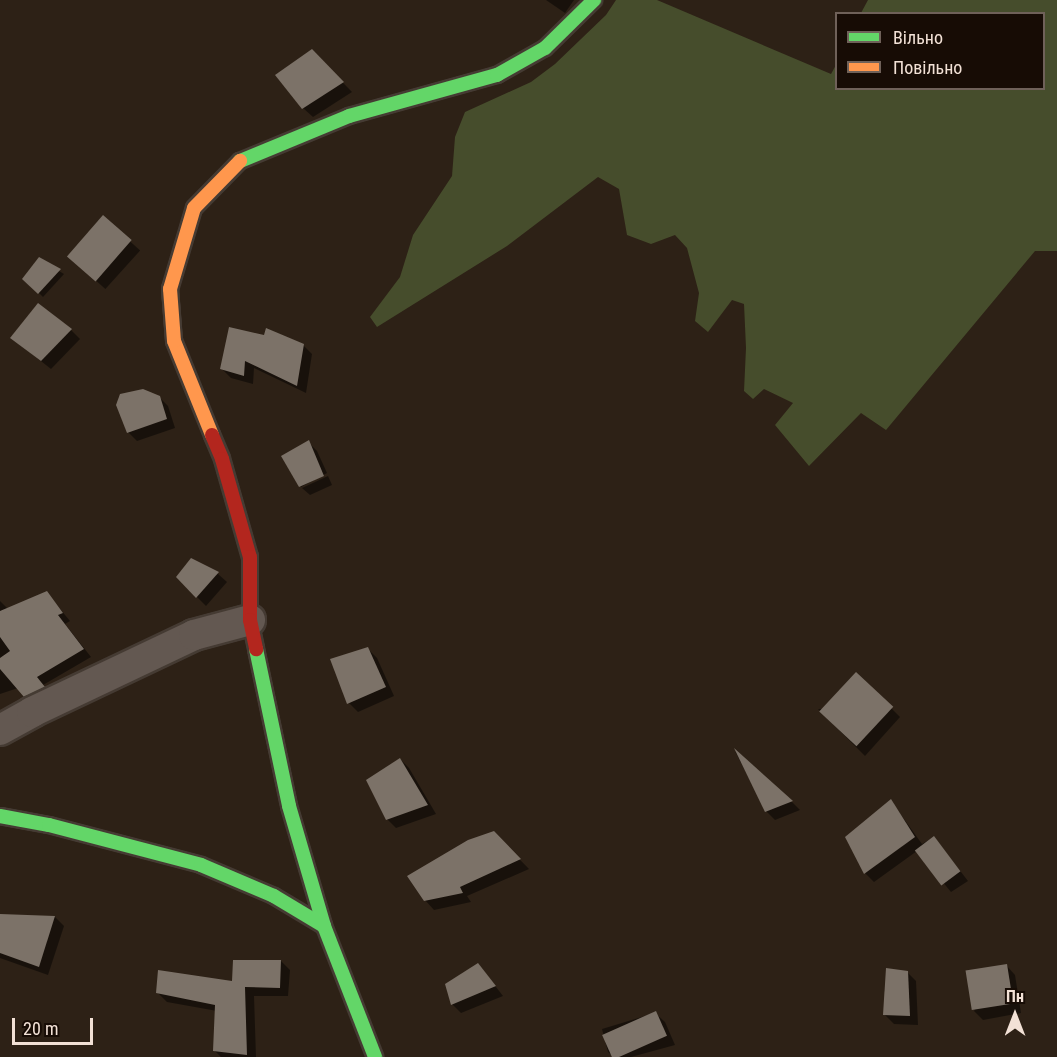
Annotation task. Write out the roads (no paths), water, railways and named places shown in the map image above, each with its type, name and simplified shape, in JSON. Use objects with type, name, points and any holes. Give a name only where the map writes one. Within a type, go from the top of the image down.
[{"type":"street","points":[[375,1057],[324,926],[289,806],[250,620],[250,557],[222,459],[174,341],[170,289],[194,208],[235,163],[349,116],[497,75],[545,48],[594,0]]},
{"type":"street","points":[[0,730],[32,712],[194,635],[250,620]]},
{"type":"street","points":[[0,816],[49,825],[201,865],[274,896],[324,926]]}]
